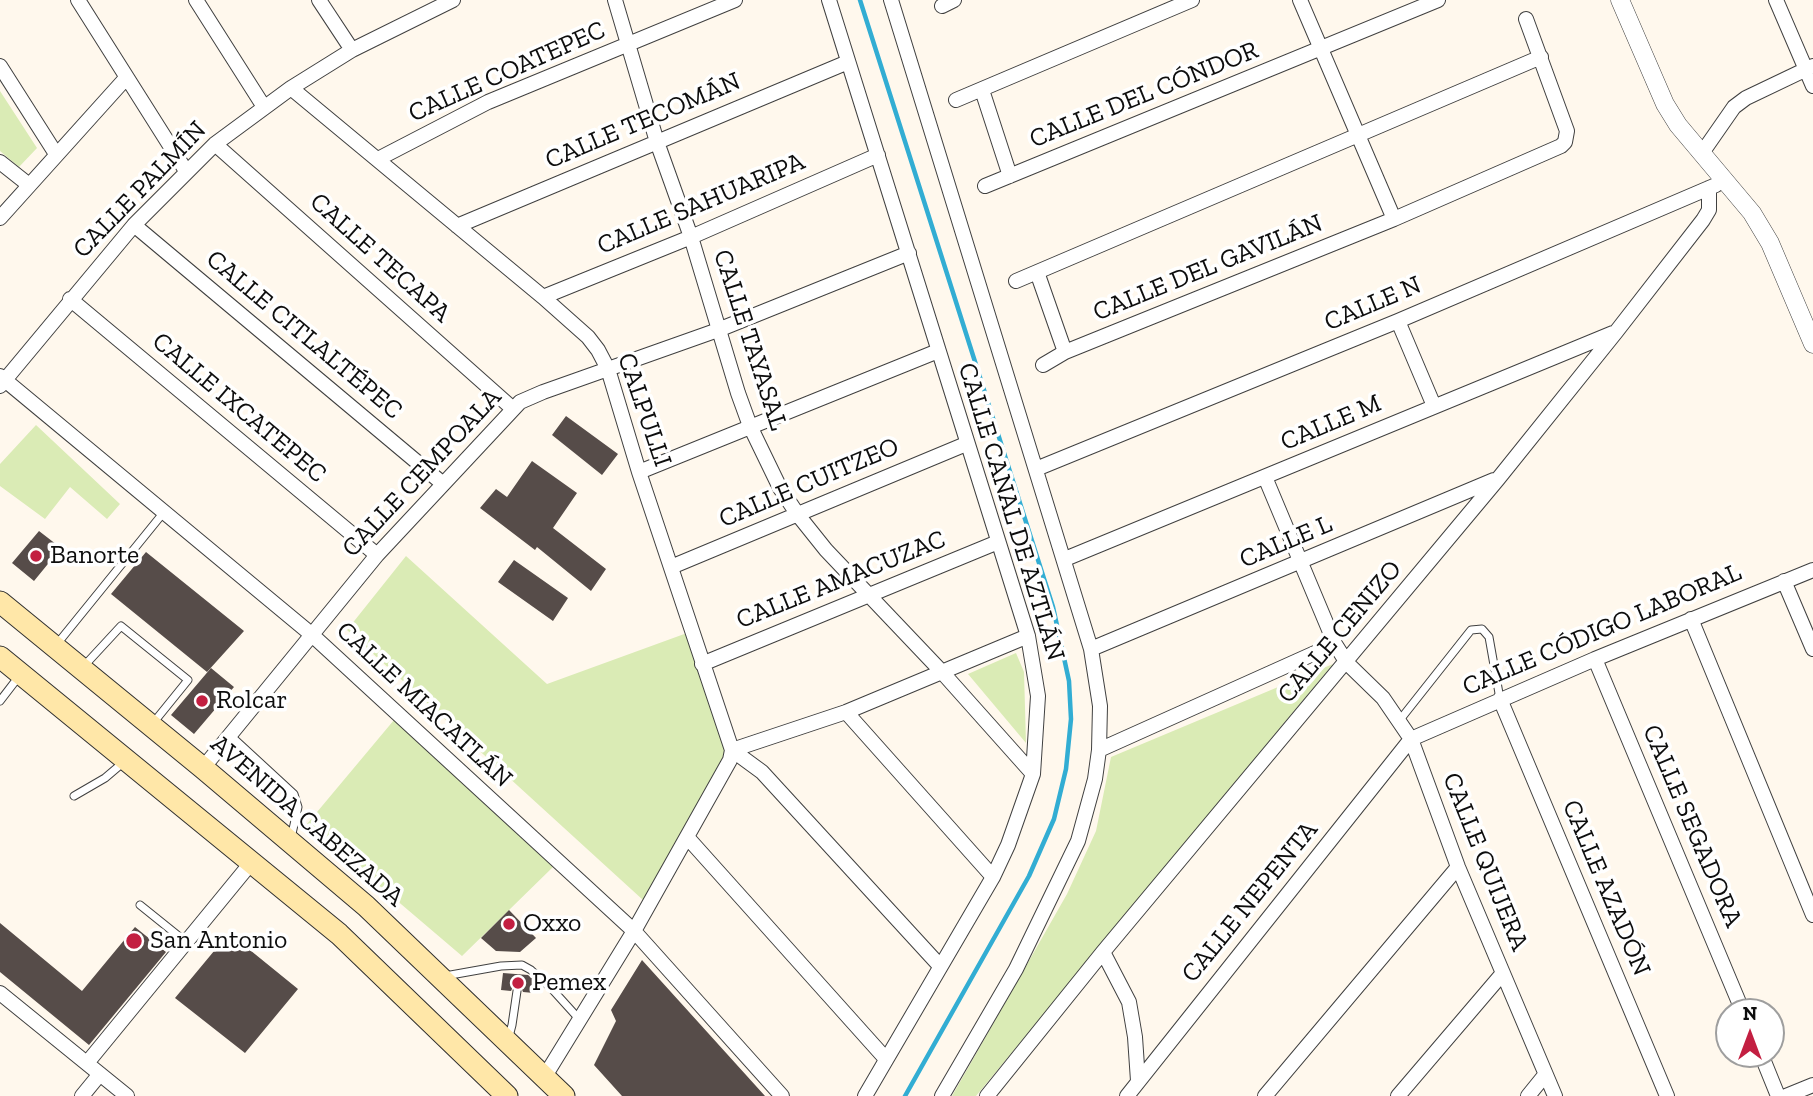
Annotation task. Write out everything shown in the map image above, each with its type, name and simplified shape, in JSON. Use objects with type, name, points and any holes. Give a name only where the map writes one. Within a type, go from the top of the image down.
[{"type":"main road","name":"AVENIDA CABEZADA","points":[[0,602],[366,906],[564,1096]]},
{"type":"main road","points":[[0,657],[338,934],[507,1096]]},
{"type":"street","points":[[78,0],[186,171]]},
{"type":"street","points":[[196,0],[264,107]]},
{"type":"street","points":[[319,0],[352,50]]},
{"type":"street","name":"CALLE PALMÍN","points":[[2,381],[134,225],[215,144],[291,88],[352,50],[432,4],[453,0]]},
{"type":"street","name":"CALLE TAYASAL","points":[[615,0],[657,142],[691,237],[750,426],[780,488],[826,550],[942,671],[1033,774]]},
{"type":"street","name":"CALLE COATEPEC","points":[[378,159],[488,102],[736,0]]},
{"type":"street","name":"CALLE CANAL DE AZTLÁN","points":[[829,0],[1027,636],[1038,696],[1033,774],[1016,826],[993,877],[865,1096]]},
{"type":"street","name":"CALLE CANAL DE AZTLÁN","points":[[891,0],[1065,559],[1091,649],[1100,706],[1099,750],[1089,808],[1068,864],[1016,969],[942,1096]]},
{"type":"street","points":[[956,100],[1192,0]]},
{"type":"street","points":[[1300,0],[1394,219]]},
{"type":"street","name":"CALLE DEL CÓNDOR","points":[[985,186],[1438,0]]},
{"type":"street","points":[[1620,0],[1665,104],[1678,125],[1752,213],[1770,243],[1813,344]]},
{"type":"street","points":[[1776,0],[1809,67],[1813,86]]},
{"type":"street","points":[[1016,281],[1541,57],[1526,19]]},
{"type":"street","name":"CALLE DEL GAVILÁN","points":[[1043,366],[1065,352],[1394,219],[1561,146],[1567,138],[1567,131],[1541,57]]},
{"type":"street","name":"CALLE TECOMÁN","points":[[457,226],[848,62]]},
{"type":"street","points":[[0,66],[56,154]]},
{"type":"street","points":[[1702,153],[1734,107],[1746,98],[1809,67]]},
{"type":"street","points":[[0,218],[126,78]]},
{"type":"street","name":"CALPULLI","points":[[291,88],[543,297],[593,343],[608,369],[639,472],[732,750]]},
{"type":"street","points":[[982,90],[1010,176]]},
{"type":"street","name":"CALLE TECAPA","points":[[215,144],[512,408]]},
{"type":"street","name":"CALLE SAHUARIPA","points":[[543,297],[691,237],[878,155]]},
{"type":"street","points":[[0,162],[29,185]]},
{"type":"street","name":"CALLE N","points":[[1036,469],[1398,321],[1727,181]]},
{"type":"street","name":"CALLE CENIZO","points":[[987,1096],[1103,952],[1347,663],[1616,332],[1703,220],[1709,210],[1709,188]]},
{"type":"street","name":"CALLE CITLALTÉPEC","points":[[134,225],[442,483]]},
{"type":"street","name":"CALLE CEMPOALA","points":[[203,768],[376,555],[512,408],[530,397],[718,330],[909,253]]},
{"type":"street","points":[[1037,272],[1065,352]]},
{"type":"street","name":"CALLE IXCATEPEC","points":[[70,299],[376,555]]},
{"type":"street","points":[[1398,321],[1434,406]]},
{"type":"street","name":"CALLE M","points":[[1065,559],[1616,332]]},
{"type":"street","points":[[639,472],[938,351]]},
{"type":"street","name":"CALLE MIACATLÁN","points":[[2,381],[311,634],[634,931],[782,1096]]},
{"type":"street","name":"CALLE CUITZEO","points":[[671,567],[966,444]]},
{"type":"street","name":"CALLE QUIJERA","points":[[1265,477],[1335,644],[1347,663],[1383,698],[1411,739],[1458,867],[1555,1096]]},
{"type":"street","name":"CALLE L","points":[[1091,649],[1498,479]]},
{"type":"street","name":"CALLE AMACUZAC","points":[[702,664],[998,542]]},
{"type":"street","name":"CALLE CÓDIGO LABORAL","points":[[1411,739],[1690,619],[1813,570]]},
{"type":"street","points":[[1784,581],[1813,649]]},
{"type":"street","points":[[1690,619],[1813,915]]},
{"type":"street","points":[[732,750],[846,712],[1027,636]]},
{"type":"street","points":[[1099,750],[1335,644]]},
{"type":"street","name":"CALLE SEGADORA","points":[[1595,659],[1737,998]]},
{"type":"street","name":"CALLE AZADÓN","points":[[1500,699],[1667,1096]]},
{"type":"street","points":[[846,712],[993,877]]},
{"type":"street","name":"CALLE NEPENTA","points":[[1133,1091],[1411,739]]},
{"type":"street","points":[[545,1076],[634,931],[730,760],[732,750]]},
{"type":"street","points":[[732,750],[762,772],[940,967]]},
{"type":"street","points":[[687,837],[885,1058]]},
{"type":"street","points":[[87,1063],[251,863]]},
{"type":"street","points":[[1265,1096],[1458,867]]},
{"type":"street","points":[[1103,952],[1129,1002],[1136,1037],[1133,1091]]},
{"type":"street","points":[[1398,1096],[1503,973]]},
{"type":"street","points":[[0,993],[127,1096]]},
{"type":"street","points":[[1767,1068],[1778,1096]]},
{"type":"street","points":[[82,1096],[100,1074]]},
{"type":"street","points":[[1528,1096],[1545,1075]]},
{"type":"street","points":[[1787,1096],[1813,1084]]},
{"type":"lane","points":[[55,647],[164,512]]},
{"type":"lane","points":[[81,669],[121,626],[188,680],[151,726]]},
{"type":"lane","points":[[1399,721],[1471,630],[1482,629],[1489,637],[1500,699]]},
{"type":"lane","points":[[0,701],[20,674]]},
{"type":"lane","points":[[230,735],[294,794],[298,807],[290,842]]},
{"type":"lane","points":[[74,796],[105,778],[126,760]]},
{"type":"lane","points":[[140,905],[186,942]]},
{"type":"lane","points":[[518,964],[518,974]]},
{"type":"lane","points":[[441,977],[518,964],[531,970],[580,1020]]},
{"type":"lane","points":[[508,1040],[517,991]]},
{"type":"green space","points":[[0,91],[37,148],[19,167],[0,151]]},
{"type":"green space","points":[[36,425],[120,504],[107,519],[70,487],[45,519],[0,486],[0,464]]},
{"type":"green space","points":[[406,556],[547,684],[687,633],[727,752],[643,900],[347,630]]},
{"type":"green space","points":[[1016,653],[1024,672],[1026,743],[968,674]]},
{"type":"green space","points":[[1333,664],[976,1096],[952,1096],[1067,894],[1096,831],[1111,757]]},
{"type":"green space","points":[[394,720],[553,867],[462,956],[307,824]]},
{"type":"building","points":[[566,416],[618,454],[602,475],[552,435]]},
{"type":"building","points":[[532,461],[577,493],[553,528],[606,569],[591,591],[537,547],[535,550],[480,508],[496,489],[507,497]]},
{"type":"building","name":"Banorte","points":[[39,531],[61,548],[34,581],[12,563]]},
{"type":"building","points":[[146,552],[244,631],[207,672],[111,594]]},
{"type":"building","points":[[514,560],[568,598],[553,621],[498,582]]},
{"type":"building","name":"Rolcar","points":[[211,668],[234,687],[194,734],[171,715]]},
{"type":"building","name":"Oxxo","points":[[509,910],[536,938],[520,952],[496,951],[481,938]]},
{"type":"building","points":[[0,923],[82,991],[135,927],[166,952],[89,1045],[0,972]]},
{"type":"building","points":[[229,933],[298,989],[245,1053],[175,998]]},
{"type":"building","points":[[642,960],[765,1096],[622,1096],[594,1065],[616,1021],[611,1010]]},
{"type":"building","name":"Pemex","points":[[503,973],[528,975],[535,981],[534,993],[523,992],[517,985],[511,991],[501,990]]},
{"type":"waterway","points":[[860,0],[1053,607],[1069,681],[1071,719],[1066,769],[1054,819],[1029,876],[905,1096]]},
{"type":"place","name":"Banorte","points":[[36,556]]},
{"type":"place","name":"Rolcar","points":[[202,701]]},
{"type":"place","name":"Oxxo","points":[[509,924]]},
{"type":"place","name":"San Antonio","points":[[134,941]]},
{"type":"place","name":"Pemex","points":[[518,983]]}]
